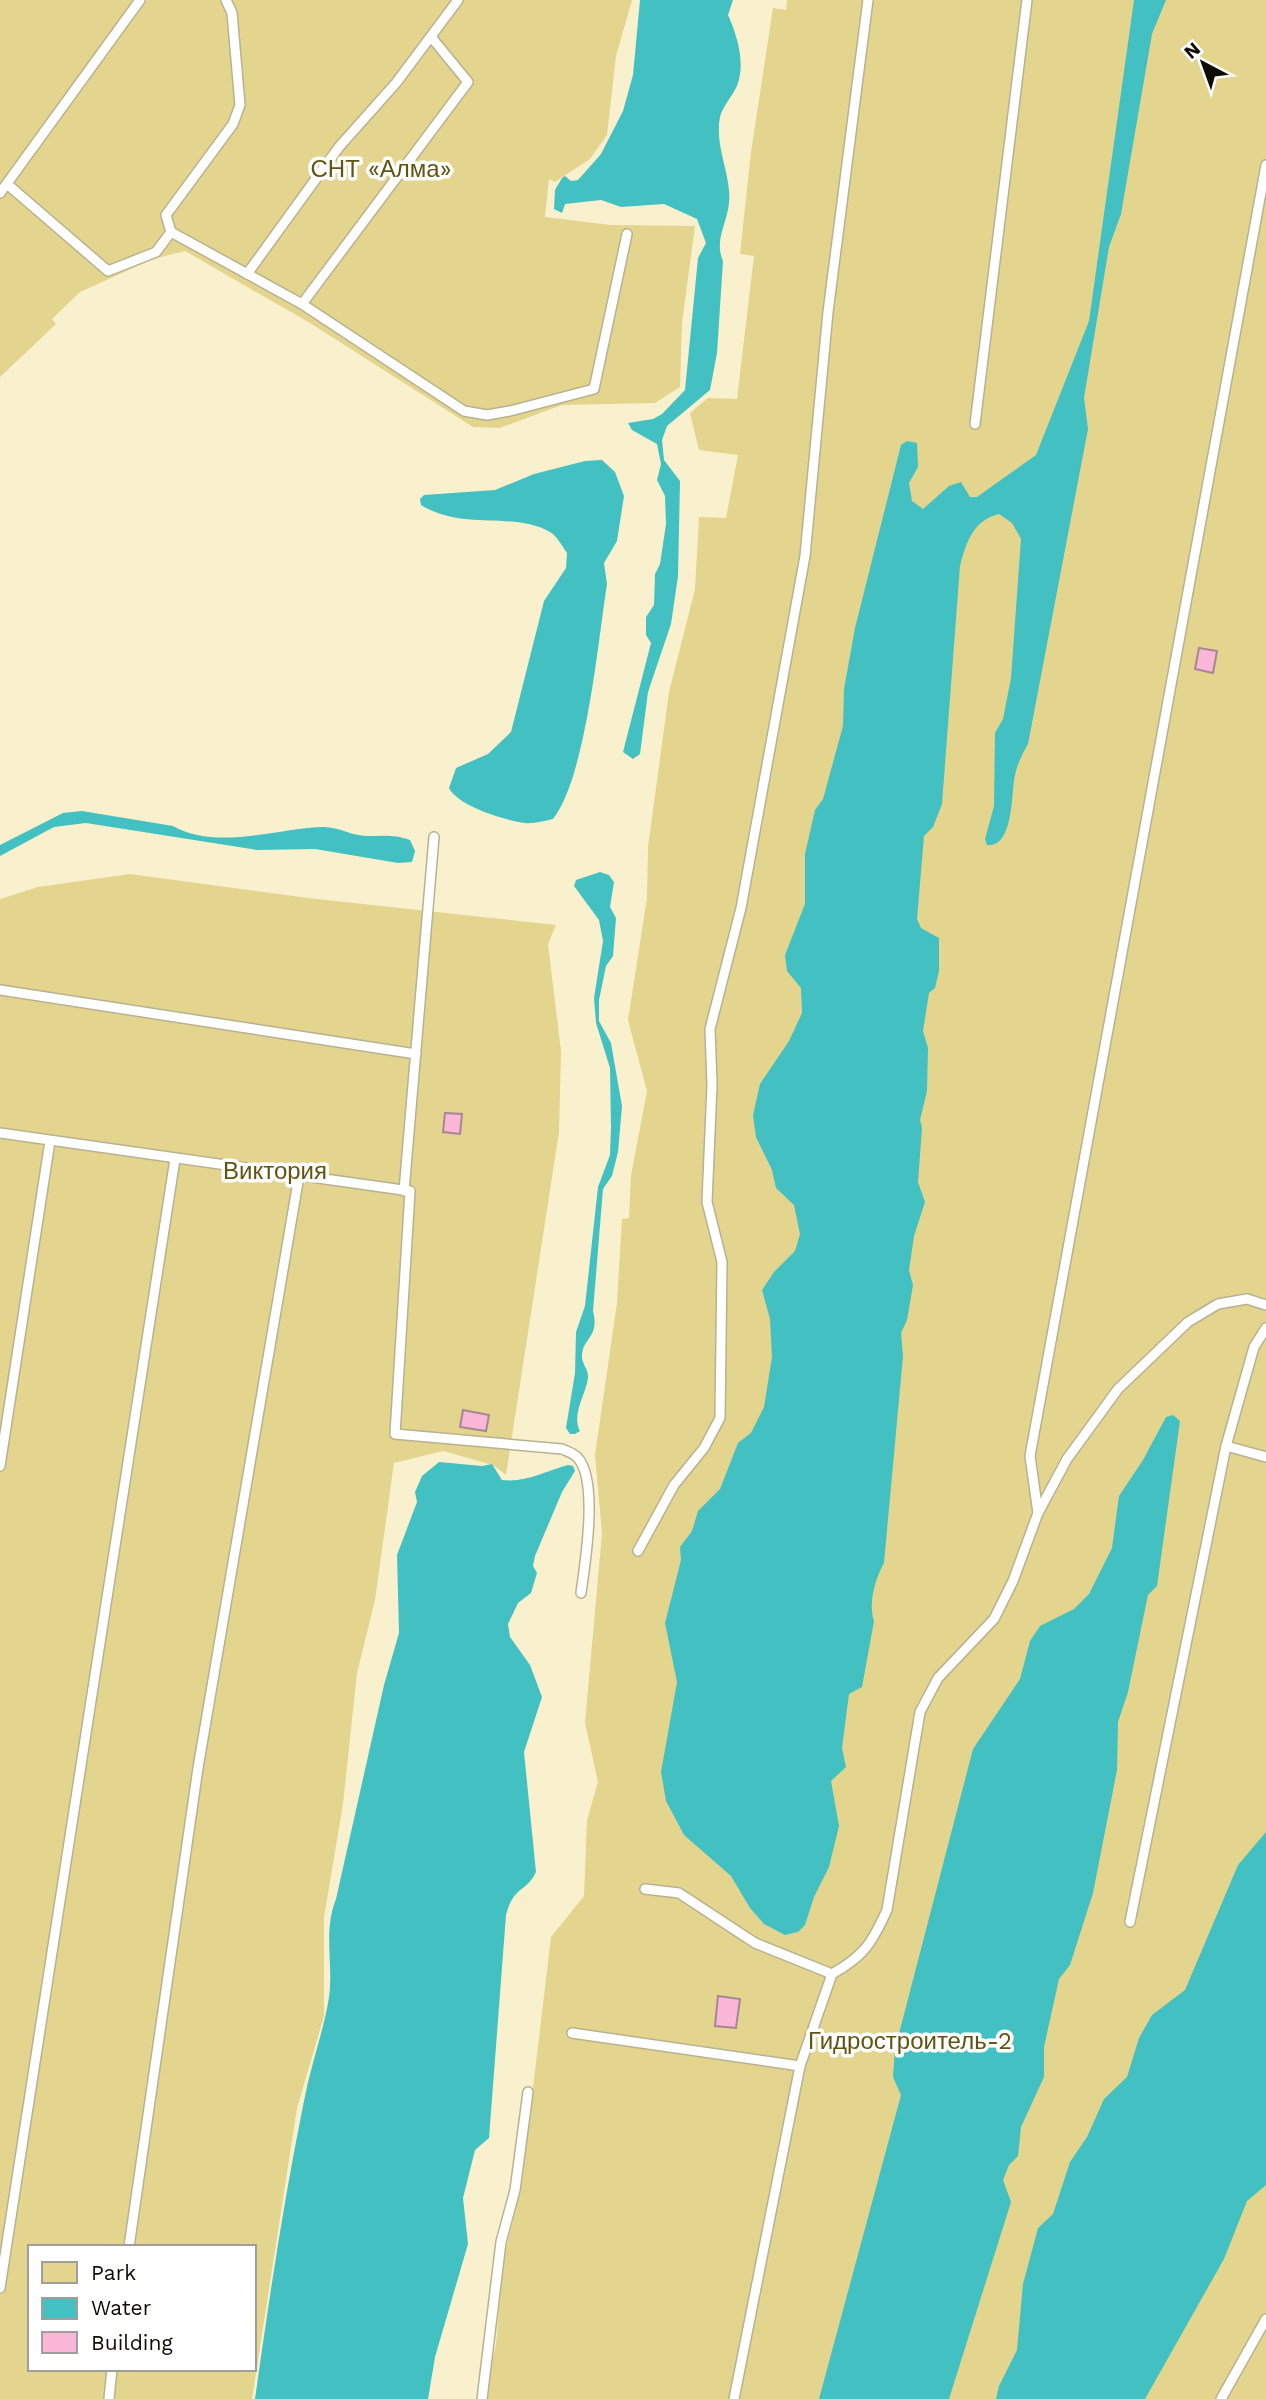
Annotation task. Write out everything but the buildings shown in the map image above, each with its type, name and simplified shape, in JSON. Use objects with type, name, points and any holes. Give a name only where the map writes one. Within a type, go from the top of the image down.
[{"type":"lane","points":[[0,192],[140,0]]},
{"type":"lane","points":[[226,0],[232,13],[240,105],[233,124],[166,215],[171,232],[302,304],[464,411],[487,415],[594,389],[626,234]]},
{"type":"lane","points":[[247,274],[339,147],[432,38],[458,0]]},
{"type":"lane","points":[[638,1551],[674,1485],[704,1448],[720,1419],[722,1262],[707,1202],[712,1085],[710,1030],[741,908],[805,556],[828,312],[868,0]]},
{"type":"lane","points":[[975,424],[1027,0]]},
{"type":"lane","points":[[302,304],[468,82],[432,38]]},
{"type":"lane","points":[[1038,1513],[1030,1456],[1266,165]]},
{"type":"lane","points":[[7,184],[108,271],[156,252],[171,232]]},
{"type":"lane","points":[[404,1191],[434,837]]},
{"type":"lane","points":[[0,990],[416,1054]]},
{"type":"lane","points":[[0,1133],[410,1191],[395,1434],[562,1449],[577,1457],[586,1474],[589,1538],[581,1593]]},
{"type":"lane","points":[[0,1466],[50,1141]]},
{"type":"lane","points":[[0,2288],[174,1159]]},
{"type":"lane","points":[[129,2245],[198,1768],[299,1176]]},
{"type":"lane","points":[[734,2399],[800,2066],[832,1974],[857,1960],[874,1939],[887,1910],[920,1712],[938,1678],[994,1619],[1013,1581],[1038,1513],[1067,1459],[1118,1389],[1188,1322],[1218,1304],[1247,1298],[1266,1305]]},
{"type":"lane","points":[[1130,1922],[1226,1446],[1254,1347],[1266,1328]]},
{"type":"lane","points":[[1226,1446],[1266,1457]]},
{"type":"lane","points":[[645,1889],[679,1893],[755,1943],[832,1974]]},
{"type":"lane","points":[[572,2034],[800,2066]]},
{"type":"lane","points":[[482,2399],[501,2242],[515,2190],[528,2092]]},
{"type":"lane","points":[[1221,2399],[1266,2319]]},
{"type":"lane","points":[[109,2399],[112,2371]]},
{"type":"green space","name":"СНТ «Алма»","points":[[0,0],[632,0],[616,56],[607,135],[590,159],[555,182],[549,179],[545,217],[611,225],[695,226],[682,323],[680,387],[655,403],[562,405],[500,428],[473,427],[310,323],[185,251],[153,259],[80,292],[52,319],[56,324],[0,377]]},
{"type":"green space","name":"Гидростроитель-2","points":[[787,0],[1266,0],[1266,2399],[483,2399],[496,2345],[503,2260],[521,2189],[551,1937],[584,1896],[587,1820],[598,1782],[585,1723],[602,1533],[595,1455],[617,1303],[622,1219],[629,1218],[631,1176],[647,1091],[628,1020],[647,898],[648,847],[669,692],[695,589],[699,517],[726,518],[738,455],[699,450],[690,413],[708,398],[737,399],[754,256],[740,254],[751,152],[773,8],[786,10]]},
{"type":"green space","name":"Виктория","points":[[130,874],[308,898],[556,925],[548,944],[561,1051],[559,1132],[506,1475],[493,1465],[443,1451],[394,1463],[375,1600],[357,1673],[343,1804],[324,1917],[324,2016],[297,2108],[252,2399],[0,2399],[0,899],[38,887]]},
{"type":"water","points":[[640,0],[733,0],[728,15],[737,40],[741,66],[738,83],[721,113],[719,128],[729,203],[720,246],[723,261],[717,353],[710,390],[667,426],[662,440],[664,460],[680,481],[678,576],[671,624],[648,692],[640,754],[633,759],[623,752],[651,643],[646,635],[646,617],[654,605],[655,574],[660,564],[666,524],[665,496],[657,480],[661,464],[657,444],[632,430],[628,423],[653,419],[662,414],[685,390],[698,258],[706,243],[697,219],[664,204],[621,207],[601,200],[565,204],[562,213],[554,209],[555,190],[562,178],[565,176],[571,181],[578,180],[601,154],[623,111],[633,75]]},
{"type":"water","points":[[1134,0],[1166,0],[1152,34],[1121,214],[1109,247],[1084,398],[1088,429],[1028,744],[1016,771],[1007,829],[996,844],[987,845],[985,839],[994,806],[995,733],[1003,719],[1011,678],[1021,539],[1012,523],[999,514],[983,521],[968,541],[960,566],[942,804],[933,827],[924,836],[917,919],[921,928],[939,938],[939,971],[935,988],[929,993],[923,1031],[928,1048],[927,1091],[920,1120],[922,1128],[918,1182],[925,1202],[914,1236],[909,1270],[913,1285],[907,1320],[901,1333],[903,1356],[884,1563],[873,1592],[874,1621],[862,1687],[849,1694],[842,1748],[846,1767],[831,1781],[839,1826],[829,1867],[814,1897],[805,1925],[798,1932],[785,1935],[764,1924],[750,1908],[731,1876],[684,1835],[666,1801],[661,1772],[677,1682],[665,1623],[681,1560],[680,1547],[692,1531],[698,1511],[720,1489],[738,1443],[751,1433],[764,1407],[772,1357],[770,1319],[762,1290],[774,1272],[795,1251],[800,1234],[794,1205],[776,1188],[772,1170],[756,1137],[753,1115],[760,1084],[789,1041],[802,1013],[801,988],[787,971],[785,955],[805,904],[805,854],[815,810],[823,799],[843,726],[844,689],[855,628],[901,445],[907,441],[917,443],[918,467],[909,483],[912,501],[923,509],[949,486],[961,482],[970,497],[977,497],[1036,455],[1089,321]]},
{"type":"water","points":[[602,460],[615,472],[624,496],[617,541],[604,563],[607,584],[595,672],[574,773],[553,819],[528,823],[506,819],[471,806],[454,795],[449,788],[456,768],[488,754],[511,732],[544,601],[566,568],[567,553],[553,534],[536,526],[454,517],[421,505],[420,499],[424,495],[495,490],[534,474],[585,461]]},
{"type":"water","points":[[82,811],[173,826],[209,837],[228,838],[330,827],[361,836],[404,838],[410,840],[415,851],[412,862],[398,863],[315,849],[257,850],[86,823],[54,827],[0,856],[0,845],[63,813]]},
{"type":"water","points":[[600,872],[609,875],[614,882],[610,907],[616,918],[613,956],[606,966],[599,1000],[599,1021],[611,1043],[622,1106],[618,1152],[612,1176],[603,1189],[593,1311],[595,1320],[582,1357],[588,1378],[578,1411],[580,1431],[570,1434],[566,1428],[575,1373],[576,1332],[585,1306],[598,1187],[610,1155],[611,1127],[610,1068],[596,1023],[594,998],[603,941],[599,920],[574,886],[576,880]]},
{"type":"water","points":[[1173,1415],[1180,1421],[1157,1586],[1148,1595],[1128,1692],[1118,1722],[1117,1770],[1093,1893],[1070,1965],[1059,1979],[1044,2047],[1044,2077],[1021,2127],[1018,2156],[1009,2165],[1003,2180],[1011,2202],[949,2399],[819,2399],[901,2095],[893,2077],[895,2049],[973,1749],[1020,1679],[1030,1641],[1040,1626],[1074,1609],[1089,1594],[1112,1548],[1119,1496],[1143,1460],[1166,1417]]},
{"type":"water","points":[[439,1462],[482,1466],[492,1464],[502,1480],[527,1478],[568,1465],[573,1466],[575,1471],[562,1492],[535,1556],[533,1566],[537,1573],[531,1593],[518,1603],[508,1624],[510,1637],[530,1665],[542,1697],[524,1752],[536,1872],[516,1894],[506,1915],[489,2138],[475,2150],[463,2198],[468,2244],[435,2357],[428,2399],[255,2399],[290,2175],[328,2003],[332,1912],[384,1685],[399,1633],[397,1555],[417,1502],[415,1492],[422,1476]]},
{"type":"water","points":[[1266,1832],[1266,2185],[1247,2201],[1224,2259],[1145,2399],[996,2399],[999,2386],[1017,2350],[1023,2284],[1038,2228],[1053,2214],[1070,2162],[1087,2137],[1104,2099],[1127,2077],[1139,2038],[1152,2015],[1185,1990],[1238,1865]]}]
